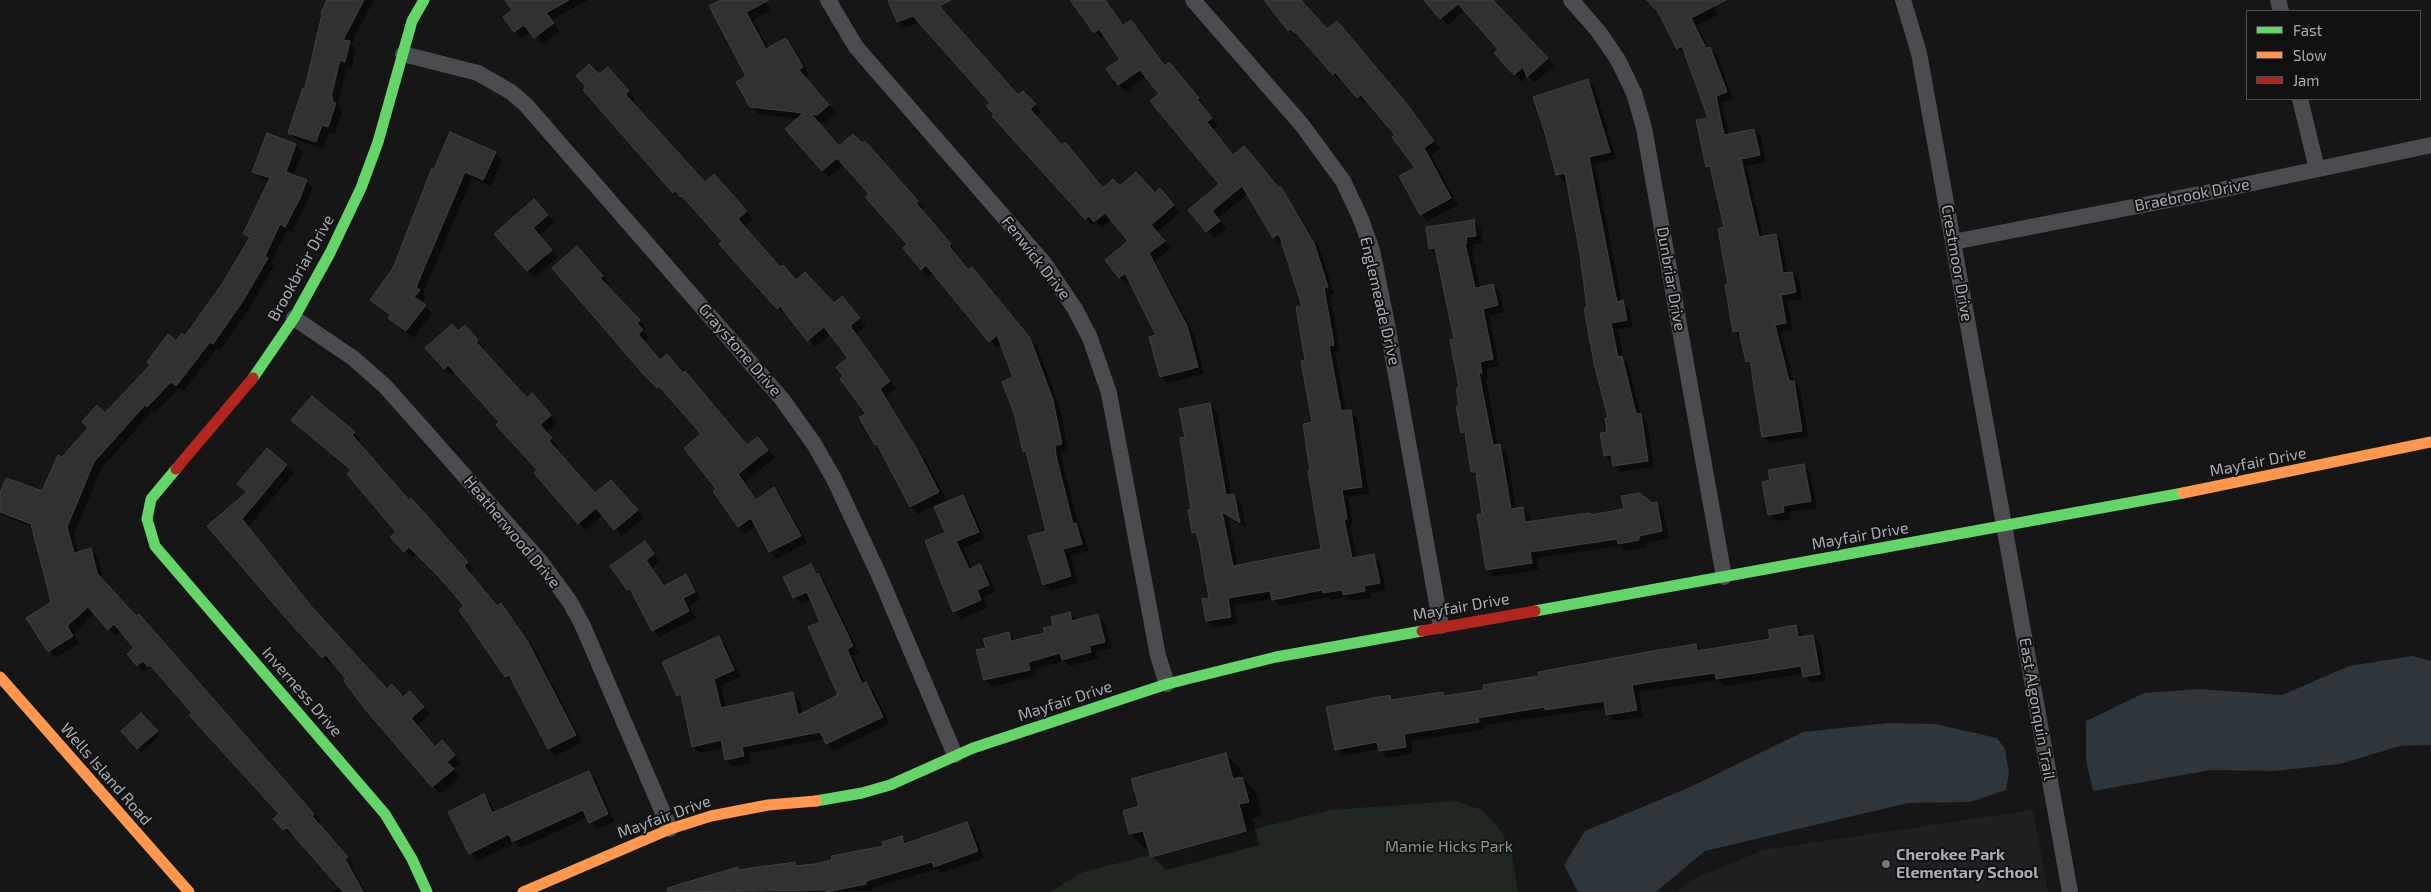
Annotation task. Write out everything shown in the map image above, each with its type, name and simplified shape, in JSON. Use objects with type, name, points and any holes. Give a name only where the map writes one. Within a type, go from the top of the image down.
[{"type":"street","name":"Brookbriar Drive","points":[[147,519],[151,499],[160,485],[225,414],[254,376],[294,318],[330,254],[361,188],[378,142],[412,21],[424,0]]},
{"type":"street","name":"Fenwick Drive","points":[[828,0],[856,47],[1044,263],[1076,309],[1100,362],[1110,392],[1158,656],[1167,684]]},
{"type":"street","name":"Englemeade Drive","points":[[1193,0],[1308,132],[1343,181],[1360,217],[1372,250],[1386,319],[1441,626]]},
{"type":"street","name":"Dunbriar Drive","points":[[1571,0],[1599,32],[1618,60],[1634,93],[1644,128],[1724,577]]},
{"type":"street","name":"Crestmoor Drive","points":[[1903,0],[1919,54],[2005,527]]},
{"type":"street","name":"Graystone Drive","points":[[403,54],[478,73],[512,92],[788,406],[814,444],[834,479],[879,575],[955,754]]},
{"type":"street","points":[[2300,100],[2317,169]]},
{"type":"street","name":"Braebrook Drive","points":[[1953,242],[2220,190],[2431,145]]},
{"type":"street","name":"Heatherwood Drive","points":[[294,318],[346,352],[385,386],[540,561],[570,602],[582,624],[670,829]]},
{"type":"street","name":"Mayfair Drive","points":[[523,892],[670,829],[739,810],[820,801],[862,793],[917,774],[955,754],[1167,684],[1276,657],[1441,626],[2005,527],[2253,480],[2431,442]]},
{"type":"street","name":"Inverness Drive","points":[[147,519],[155,546],[385,814],[412,859],[427,892]]},
{"type":"street","name":"East Algonquin Trail","points":[[2005,527],[2070,892]]},
{"type":"street","name":"Wells Island Road","points":[[0,677],[188,892]]},
{"type":"shaded area","points":[[2412,656],[2431,661],[2431,745],[2400,746],[2340,764],[2274,771],[2211,770],[2093,791],[2086,760],[2086,721],[2144,693],[2199,689],[2282,695],[2349,666]]},
{"type":"shaded area","points":[[1888,723],[1935,724],[1997,738],[2005,749],[2009,773],[2006,790],[1970,802],[1908,803],[1705,851],[1656,892],[1578,892],[1564,865],[1585,831],[1688,788],[1803,732]]},
{"type":"shaded area","name":"Cherokee Park Elementary School","points":[[2033,810],[2048,892],[1677,892],[1694,879],[1763,850]]},
{"type":"green space","name":"Mamie Hicks Park","points":[[1456,801],[1482,810],[1497,826],[1511,848],[1518,892],[1050,892],[1083,872],[1330,810]]},
{"type":"building","points":[[327,0],[364,0],[343,40],[350,41],[345,62],[340,60],[331,97],[333,98],[332,102],[336,103],[328,127],[322,125],[316,142],[288,133],[303,88],[305,88],[321,13]]},
{"type":"building","points":[[505,0],[569,0],[546,13],[554,23],[534,38],[524,25],[514,32],[503,17],[512,10]]},
{"type":"building","points":[[721,0],[769,0],[746,12],[766,49],[786,38],[803,67],[799,70],[829,105],[817,115],[811,114],[839,146],[853,134],[862,143],[865,141],[918,201],[916,203],[951,244],[949,246],[968,270],[972,267],[1030,338],[1053,400],[1062,444],[1055,446],[1056,456],[1073,524],[1076,523],[1082,544],[1063,549],[1071,576],[1043,585],[1028,536],[1046,531],[1026,451],[1023,452],[1014,413],[1002,382],[1013,377],[997,335],[989,342],[926,265],[921,270],[903,248],[907,244],[865,197],[869,194],[837,158],[822,171],[785,129],[803,113],[750,107],[736,82],[746,76],[709,6]]},
{"type":"building","points":[[888,0],[951,0],[939,6],[1018,95],[1023,91],[1036,104],[1030,109],[1062,145],[1065,142],[1103,188],[1113,179],[1120,186],[1136,172],[1155,193],[1160,188],[1174,205],[1151,225],[1165,241],[1149,253],[1187,326],[1198,367],[1160,377],[1149,337],[1156,335],[1125,273],[1119,278],[1105,260],[1128,241],[1105,213],[1094,222],[1089,216],[1085,219],[992,116],[994,114],[986,106],[990,103],[913,16],[897,22]]},
{"type":"building","points":[[1070,0],[1105,0],[1123,25],[1131,20],[1165,66],[1169,62],[1199,98],[1197,99],[1212,118],[1207,122],[1233,155],[1244,146],[1279,188],[1281,187],[1314,243],[1328,287],[1324,288],[1334,345],[1329,346],[1341,411],[1351,410],[1362,487],[1342,490],[1347,519],[1344,519],[1352,558],[1374,554],[1380,583],[1364,586],[1365,591],[1343,595],[1342,590],[1323,593],[1322,590],[1272,600],[1270,591],[1228,598],[1231,617],[1206,621],[1202,599],[1209,598],[1199,542],[1196,532],[1192,533],[1188,510],[1191,509],[1180,438],[1185,437],[1179,409],[1210,403],[1226,495],[1234,494],[1240,523],[1222,512],[1233,566],[1321,549],[1308,470],[1310,471],[1303,424],[1312,422],[1301,361],[1305,360],[1296,307],[1302,306],[1279,234],[1273,238],[1242,186],[1212,211],[1220,221],[1206,232],[1188,210],[1219,184],[1150,101],[1159,94],[1140,70],[1118,85],[1106,69],[1120,59],[1099,29],[1094,33]]},
{"type":"building","points":[[1264,0],[1301,0],[1327,29],[1337,21],[1407,104],[1434,141],[1424,148],[1451,198],[1420,215],[1399,176],[1415,168],[1392,137],[1395,135],[1361,95],[1357,98],[1335,72],[1333,75],[1298,35],[1290,29],[1288,31]]},
{"type":"building","points":[[1424,0],[1493,0],[1548,58],[1527,77],[1523,67],[1514,75],[1494,53],[1498,49],[1458,4],[1440,19]]},
{"type":"building","points":[[1647,0],[1726,0],[1691,18],[1706,48],[1710,47],[1727,92],[1716,96],[1724,135],[1754,129],[1760,155],[1741,159],[1759,237],[1776,234],[1783,273],[1792,272],[1796,292],[1781,295],[1786,323],[1775,325],[1789,381],[1794,381],[1802,431],[1762,437],[1750,361],[1746,362],[1739,331],[1733,332],[1725,285],[1728,284],[1718,229],[1724,227],[1710,166],[1706,167],[1696,120],[1708,118],[1682,46],[1677,49],[1658,12]]},
{"type":"building","points":[[589,64],[599,74],[608,67],[629,91],[625,94],[705,182],[714,174],[747,211],[738,219],[780,267],[783,265],[796,280],[805,272],[834,303],[842,296],[860,318],[850,326],[890,381],[880,389],[917,449],[939,492],[910,507],[877,444],[875,445],[859,417],[866,414],[840,379],[843,376],[836,367],[848,358],[824,327],[807,341],[780,306],[777,309],[719,244],[722,241],[682,196],[680,197],[675,191],[673,193],[583,90],[586,87],[576,76]]},
{"type":"building","points":[[1588,79],[1610,152],[1589,157],[1617,302],[1623,300],[1627,320],[1611,323],[1618,357],[1622,356],[1636,414],[1641,413],[1648,461],[1613,466],[1611,455],[1604,456],[1600,433],[1607,432],[1605,418],[1608,418],[1594,363],[1584,308],[1587,308],[1580,254],[1565,173],[1556,175],[1533,97]]},
{"type":"building","points":[[450,132],[496,152],[483,180],[465,172],[416,287],[420,290],[414,297],[426,305],[406,331],[388,318],[391,315],[370,300],[393,268],[432,168],[434,169]]},
{"type":"building","points":[[267,133],[296,144],[286,172],[307,180],[300,198],[285,227],[280,224],[265,256],[268,258],[243,301],[213,344],[210,342],[176,386],[171,382],[147,407],[145,405],[94,462],[67,527],[74,553],[91,548],[97,573],[136,616],[139,614],[314,814],[312,816],[348,857],[345,859],[363,892],[343,892],[287,828],[283,830],[273,819],[279,814],[189,715],[192,713],[150,665],[148,667],[143,661],[137,666],[127,654],[134,648],[114,624],[108,630],[88,607],[67,626],[73,636],[48,652],[26,618],[51,602],[31,524],[0,512],[0,493],[6,478],[42,491],[58,455],[62,457],[88,428],[82,422],[97,405],[105,413],[150,365],[147,362],[168,334],[176,341],[182,333],[185,336],[224,281],[250,237],[243,234],[270,178],[252,172]]},
{"type":"building","points":[[534,199],[548,215],[533,228],[552,250],[527,271],[494,234]]},
{"type":"building","points":[[1474,220],[1476,236],[1466,237],[1467,243],[1465,243],[1475,288],[1493,284],[1498,305],[1483,309],[1493,359],[1480,362],[1482,373],[1479,373],[1493,445],[1500,444],[1511,509],[1523,507],[1525,522],[1590,513],[1590,515],[1624,509],[1621,496],[1640,493],[1652,503],[1657,502],[1662,531],[1639,536],[1639,540],[1618,544],[1617,539],[1530,552],[1532,563],[1486,570],[1477,515],[1482,514],[1476,472],[1471,472],[1465,432],[1461,433],[1456,406],[1459,406],[1456,388],[1459,388],[1450,340],[1454,339],[1435,248],[1429,249],[1426,227]]},
{"type":"building","points":[[577,246],[603,276],[600,278],[640,320],[637,323],[643,330],[638,334],[660,360],[667,354],[683,373],[685,371],[747,445],[758,437],[768,450],[738,474],[756,500],[774,487],[801,536],[769,552],[751,518],[738,527],[713,491],[716,489],[684,448],[701,434],[659,386],[657,388],[645,376],[552,268]]},
{"type":"building","points":[[452,324],[458,331],[465,325],[478,340],[476,342],[527,398],[532,393],[551,415],[540,425],[552,438],[549,441],[595,493],[611,480],[638,510],[614,530],[596,508],[578,524],[534,473],[537,470],[496,425],[499,422],[448,365],[444,369],[425,348]]},
{"type":"building","points":[[312,396],[355,432],[352,435],[409,500],[411,498],[468,562],[464,566],[497,606],[501,603],[528,642],[576,735],[548,749],[509,675],[505,677],[459,610],[464,606],[409,547],[404,552],[390,537],[396,532],[347,474],[351,470],[291,420]]},
{"type":"building","points":[[267,448],[287,465],[242,519],[311,606],[387,689],[392,684],[403,697],[410,691],[424,707],[411,718],[435,747],[442,740],[455,755],[447,762],[454,769],[432,787],[364,708],[344,681],[346,679],[326,655],[322,658],[207,526],[247,492],[237,484]]},
{"type":"building","points":[[1804,464],[1811,501],[1783,506],[1784,512],[1768,515],[1762,482],[1770,480],[1768,470]]},
{"type":"building","points":[[963,495],[979,532],[956,541],[969,569],[980,564],[989,585],[977,590],[981,600],[953,612],[925,541],[945,532],[934,507]]},
{"type":"building","points":[[645,541],[654,554],[646,560],[664,586],[686,574],[695,592],[683,598],[689,611],[652,631],[630,589],[627,590],[610,566]]},
{"type":"building","points":[[811,564],[816,574],[818,573],[853,646],[847,649],[862,684],[866,682],[883,717],[826,744],[820,732],[742,747],[744,756],[725,760],[721,740],[692,747],[681,694],[677,696],[662,662],[719,636],[734,670],[714,679],[721,708],[793,692],[798,715],[838,695],[808,627],[820,622],[807,592],[793,598],[783,577]]},
{"type":"building","points":[[1070,612],[1072,621],[1098,614],[1105,642],[1089,646],[1091,652],[1062,660],[1060,653],[1028,662],[1030,670],[984,680],[976,650],[986,648],[983,639],[1009,632],[1011,641],[1045,633],[1043,628],[1053,626],[1051,617]]},
{"type":"building","points":[[1796,625],[1798,637],[1813,635],[1820,674],[1803,677],[1801,666],[1716,679],[1715,673],[1650,682],[1632,685],[1637,710],[1606,715],[1604,701],[1545,710],[1545,707],[1478,718],[1479,722],[1404,734],[1406,747],[1379,751],[1377,742],[1335,750],[1326,707],[1390,695],[1391,700],[1443,692],[1444,696],[1484,690],[1483,685],[1539,676],[1538,672],[1653,651],[1696,644],[1697,651],[1770,639],[1768,630]]},
{"type":"building","points":[[141,713],[158,731],[137,749],[121,731]]},
{"type":"building","points":[[1226,753],[1233,779],[1242,777],[1249,802],[1239,804],[1246,831],[1151,857],[1143,831],[1129,834],[1123,811],[1139,806],[1131,779]]},
{"type":"building","points":[[589,771],[608,814],[589,823],[583,810],[512,842],[509,834],[469,854],[448,812],[484,794],[492,813]]},
{"type":"building","points":[[967,822],[978,851],[934,867],[932,862],[866,881],[866,884],[827,892],[827,890],[668,892],[667,888],[738,867],[738,870],[795,862],[795,866],[814,864],[832,860],[831,856],[884,846],[882,842],[902,836],[904,844]]},
{"type":"traffic: fast","points":[[253,378],[294,318],[330,253],[361,188],[378,142],[412,21],[424,0]]},
{"type":"traffic: fast","points":[[176,469],[151,499],[147,519],[155,546],[385,814],[412,859],[427,892]]},
{"type":"traffic: fast","points":[[1535,611],[2183,493]]},
{"type":"traffic: fast","points":[[816,801],[862,793],[890,785],[973,748],[1167,684],[1276,657],[1422,631]]},
{"type":"traffic: slow","points":[[2183,493],[2431,442]]},
{"type":"traffic: slow","points":[[0,677],[189,892]]},
{"type":"traffic: slow","points":[[523,892],[670,829],[711,816],[768,805],[816,801]]},
{"type":"traffic: jam","points":[[176,469],[253,378]]},
{"type":"traffic: jam","points":[[1422,631],[1535,611]]},
{"type":"place","name":"Cherokee Park Elementary School","points":[[1886,864]]}]
